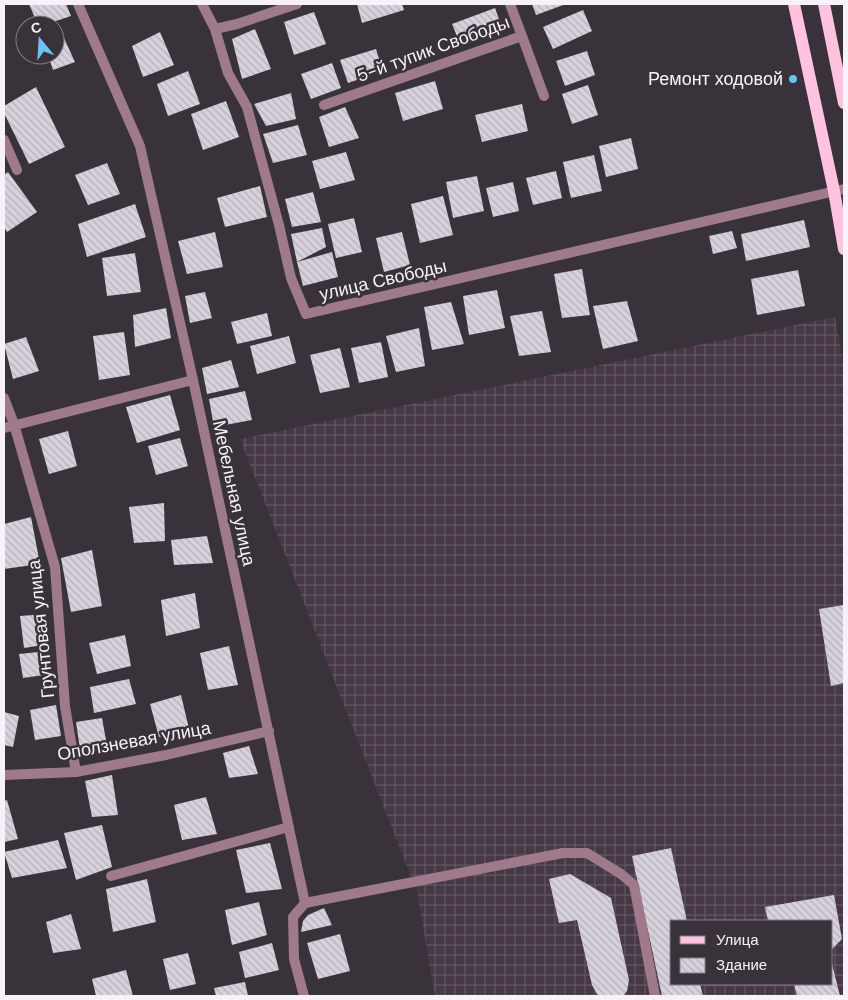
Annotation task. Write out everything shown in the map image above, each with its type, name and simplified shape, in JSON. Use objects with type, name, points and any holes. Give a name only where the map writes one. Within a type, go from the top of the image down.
[{"type":"main road","points":[[794,4],[839,190],[844,248]]},
{"type":"main road","points":[[824,4],[844,104]]},
{"type":"street","name":"Мебельная улица","points":[[78,4],[140,146],[193,380],[305,903]]},
{"type":"street","points":[[202,4],[215,29],[237,24],[297,4]]},
{"type":"street","name":"5-й тупик Свободы","points":[[324,105],[522,36],[510,4]]},
{"type":"street","name":"улица Свободы","points":[[215,29],[228,73],[247,107],[279,225],[291,278],[306,314],[839,190]]},
{"type":"street","points":[[522,36],[544,96]]},
{"type":"street","points":[[4,140],[17,170]]},
{"type":"street","points":[[9,426],[193,380]]},
{"type":"street","name":"Грунтовая улица","points":[[4,398],[9,426],[55,567],[65,706],[76,772]]},
{"type":"street","name":"Оползневая улица","points":[[4,775],[76,772],[166,755],[269,731]]},
{"type":"street","points":[[111,876],[289,827]]},
{"type":"street","points":[[304,996],[294,959],[293,917],[305,903],[563,853],[587,853],[622,874],[634,885],[655,996]]},
{"type":"shaded area","points":[[835,317],[844,367],[844,996],[435,996],[417,892],[240,439]]},
{"type":"building","points":[[29,4],[66,4],[71,16],[65,18],[65,15],[34,15]]},
{"type":"building","points":[[357,4],[402,4],[404,10],[362,23]]},
{"type":"building","points":[[532,4],[566,4],[536,15]]},
{"type":"building","points":[[495,8],[503,30],[461,46],[452,24]]},
{"type":"building","points":[[583,10],[592,31],[553,49],[543,27]]},
{"type":"building","points":[[314,12],[326,44],[294,55],[284,22]]},
{"type":"building","points":[[255,29],[271,69],[242,79],[232,39]]},
{"type":"building","points":[[160,32],[174,65],[143,77],[132,46]]},
{"type":"building","points":[[65,40],[75,62],[53,70],[51,65],[65,65]]},
{"type":"building","points":[[376,49],[383,71],[348,83],[340,60]]},
{"type":"building","points":[[587,51],[595,75],[565,86],[556,61]]},
{"type":"building","points":[[332,63],[341,88],[311,99],[301,74]]},
{"type":"building","points":[[188,71],[200,104],[168,116],[157,84]]},
{"type":"building","points":[[435,81],[443,109],[403,121],[395,93]]},
{"type":"building","points":[[588,85],[598,115],[572,124],[562,94]]},
{"type":"building","points":[[36,87],[65,147],[29,164],[4,113],[4,106]]},
{"type":"building","points":[[291,93],[296,119],[266,126],[254,104]]},
{"type":"building","points":[[226,101],[239,137],[203,150],[191,114]]},
{"type":"building","points":[[522,104],[528,131],[482,142],[475,115]]},
{"type":"building","points":[[345,107],[359,138],[329,147],[319,117]]},
{"type":"building","points":[[298,125],[307,155],[273,163],[263,134]]},
{"type":"building","points":[[631,138],[638,169],[606,177],[599,146]]},
{"type":"building","points":[[346,152],[355,180],[320,189],[312,161]]},
{"type":"building","points":[[594,155],[602,191],[571,198],[563,162]]},
{"type":"building","points":[[107,163],[120,194],[88,205],[75,175]]},
{"type":"building","points":[[556,171],[562,198],[533,205],[526,178]]},
{"type":"building","points":[[8,172],[37,212],[7,232],[4,227],[4,175]]},
{"type":"building","points":[[477,176],[484,211],[453,218],[446,182]]},
{"type":"building","points":[[513,182],[519,211],[493,217],[486,188]]},
{"type":"building","points":[[260,186],[267,217],[225,227],[217,198]]},
{"type":"building","points":[[313,192],[321,222],[292,227],[285,199]]},
{"type":"building","points":[[443,196],[453,235],[420,243],[411,204]]},
{"type":"building","points":[[135,204],[146,237],[87,257],[78,224]]},
{"type":"building","points":[[354,218],[362,252],[336,258],[328,224]]},
{"type":"building","points":[[804,220],[810,247],[746,261],[741,234]]},
{"type":"building","points":[[322,228],[326,247],[297,262],[291,234]]},
{"type":"building","points":[[732,231],[737,248],[713,254],[709,236]]},
{"type":"building","points":[[215,232],[223,267],[187,274],[178,241]]},
{"type":"building","points":[[402,232],[410,265],[384,272],[376,238]]},
{"type":"building","points":[[332,252],[338,277],[303,286],[297,262]]},
{"type":"building","points":[[135,253],[141,292],[107,296],[102,258]]},
{"type":"building","points":[[582,269],[590,315],[562,318],[554,274]]},
{"type":"building","points":[[798,270],[805,306],[757,315],[751,279]]},
{"type":"building","points":[[497,290],[505,328],[469,335],[463,296]]},
{"type":"building","points":[[205,292],[212,318],[190,323],[185,296]]},
{"type":"building","points":[[627,301],[638,341],[603,349],[593,306]]},
{"type":"building","points":[[451,302],[464,344],[432,350],[424,307]]},
{"type":"building","points":[[166,308],[171,338],[135,347],[133,315]]},
{"type":"building","points":[[542,311],[551,352],[519,356],[510,316]]},
{"type":"building","points":[[267,313],[272,336],[237,344],[231,322]]},
{"type":"building","points":[[419,328],[425,366],[396,372],[386,336]]},
{"type":"building","points":[[124,332],[130,375],[99,380],[93,336]]},
{"type":"building","points":[[289,336],[296,363],[257,374],[250,346]]},
{"type":"building","points":[[26,337],[39,371],[13,379],[4,344]]},
{"type":"building","points":[[381,342],[388,377],[359,383],[351,348]]},
{"type":"building","points":[[340,348],[350,387],[320,393],[310,355]]},
{"type":"building","points":[[231,360],[239,387],[207,394],[202,368]]},
{"type":"building","points":[[245,391],[252,420],[214,427],[209,399]]},
{"type":"building","points":[[170,395],[180,430],[137,443],[126,407]]},
{"type":"building","points":[[68,431],[77,466],[49,474],[39,439]]},
{"type":"building","points":[[180,438],[188,466],[156,475],[148,446]]},
{"type":"building","points":[[164,503],[165,541],[134,543],[129,507]]},
{"type":"building","points":[[31,517],[40,564],[4,569],[4,524]]},
{"type":"building","points":[[207,536],[213,563],[174,565],[171,540]]},
{"type":"building","points":[[92,550],[102,606],[71,612],[61,558]]},
{"type":"building","points":[[195,593],[200,628],[166,636],[161,600]]},
{"type":"building","points":[[844,605],[844,683],[831,686],[819,609]]},
{"type":"building","points":[[45,614],[49,644],[24,648],[20,616]]},
{"type":"building","points":[[125,635],[131,666],[97,674],[89,643]]},
{"type":"building","points":[[229,646],[238,685],[208,690],[200,653]]},
{"type":"building","points":[[48,651],[51,674],[23,678],[19,654]]},
{"type":"building","points":[[129,679],[136,704],[94,713],[90,687]]},
{"type":"building","points":[[181,695],[190,733],[159,737],[150,704]]},
{"type":"building","points":[[56,705],[61,736],[35,740],[30,710]]},
{"type":"building","points":[[4,712],[19,716],[13,747],[4,745]]},
{"type":"building","points":[[102,718],[108,751],[81,756],[76,722]]},
{"type":"building","points":[[249,746],[258,774],[229,778],[223,753]]},
{"type":"building","points":[[112,775],[118,815],[92,817],[85,781]]},
{"type":"building","points":[[206,797],[217,834],[182,840],[174,805]]},
{"type":"building","points":[[7,800],[18,839],[4,842],[4,801]]},
{"type":"building","points":[[102,825],[112,867],[76,880],[64,833]]},
{"type":"building","points":[[58,840],[67,868],[12,878],[4,852]]},
{"type":"building","points":[[270,843],[282,889],[246,893],[236,850]]},
{"type":"building","points":[[671,848],[687,920],[670,920],[670,985],[700,985],[703,996],[662,996],[632,856]]},
{"type":"building","points":[[570,874],[611,898],[629,980],[627,991],[623,996],[600,996],[597,994],[592,985],[577,920],[559,923],[549,879]]},
{"type":"building","points":[[147,879],[156,922],[113,932],[106,889]]},
{"type":"building","points":[[834,895],[842,939],[833,948],[833,920],[768,920],[765,907]]},
{"type":"building","points":[[259,902],[267,935],[232,945],[225,910]]},
{"type":"building","points":[[324,908],[332,925],[301,932],[303,921],[308,915]]},
{"type":"building","points":[[71,914],[81,949],[53,953],[46,922]]},
{"type":"building","points":[[340,934],[350,971],[318,979],[307,943]]},
{"type":"building","points":[[272,943],[279,970],[245,978],[239,952]]},
{"type":"building","points":[[188,953],[196,984],[170,990],[163,959]]},
{"type":"building","points":[[833,968],[840,996],[797,996],[794,985],[833,985]]},
{"type":"building","points":[[126,970],[133,996],[96,996],[92,979]]},
{"type":"building","points":[[245,982],[248,996],[216,996],[214,988]]},
{"type":"place","name":"Ремонт ходовой","points":[[793,79]]}]
